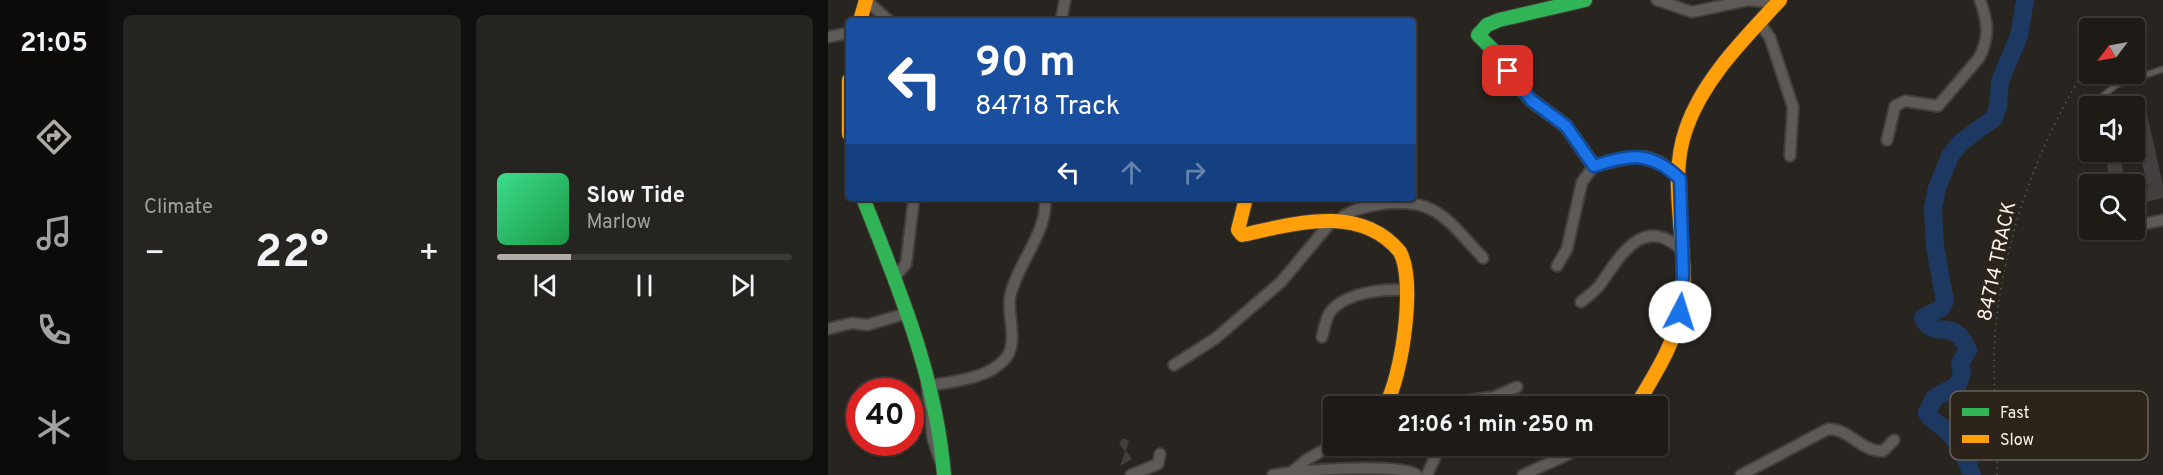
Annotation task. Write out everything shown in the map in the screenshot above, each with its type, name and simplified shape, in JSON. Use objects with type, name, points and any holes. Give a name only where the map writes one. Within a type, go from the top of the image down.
[{"type":"street","points":[[861,18],[866,0],[886,18]]},
{"type":"street","points":[[1062,18],[1065,0]]},
{"type":"street","points":[[1585,0],[1498,20],[1487,25],[1478,35],[1501,57],[1512,79],[1531,100],[1566,126],[1594,166]]},
{"type":"street","points":[[1657,0],[1692,12],[1744,1],[1778,2]]},
{"type":"street","points":[[1887,140],[1895,106],[1905,101],[1938,106],[1984,49],[1988,26],[1980,0]]},
{"type":"street","points":[[1642,396],[1659,366],[1677,324],[1683,298],[1680,179],[1683,142],[1700,102],[1725,65],[1778,2]]},
{"type":"street","points":[[1760,23],[1770,38],[1793,107],[1790,156]]},
{"type":"street","points":[[828,37],[846,34]]},
{"type":"street","points":[[1557,266],[1567,249],[1582,182],[1594,166],[1633,157],[1647,157],[1660,162],[1680,179]]},
{"type":"street","points":[[864,201],[908,313],[933,385],[941,432],[944,475]]},
{"type":"street","points":[[894,278],[906,264],[914,201]]},
{"type":"street","points":[[933,385],[974,376],[998,365],[1007,357],[1011,345],[1011,294],[1042,221],[1045,201]]},
{"type":"street","points":[[1245,201],[1238,230],[1242,235],[1296,221],[1335,221],[1370,229],[1398,249],[1405,263],[1404,323],[1400,363],[1390,396]]},
{"type":"street","points":[[1174,365],[1216,338],[1281,282],[1335,221],[1349,212],[1371,206],[1406,202],[1426,205],[1445,218],[1483,258]]},
{"type":"street","points":[[2145,224],[2163,220]]},
{"type":"street","points":[[1581,302],[1596,289],[1619,255],[1632,245],[1655,235],[1670,239],[1682,250]]},
{"type":"street","points":[[1322,337],[1329,315],[1345,302],[1383,291],[1403,290]]},
{"type":"street","points":[[828,329],[852,323],[867,326],[908,313]]},
{"type":"street","points":[[1498,396],[1517,387]]},
{"type":"street","points":[[1741,475],[1827,429],[1839,431],[1874,451],[1883,451],[1894,441]]},
{"type":"street","points":[[1293,471],[1323,450]]},
{"type":"street","points":[[1131,475],[1158,464],[1160,454]]},
{"type":"street","points":[[1427,475],[1436,456]]},
{"type":"street","points":[[1523,475],[1564,456]]},
{"type":"street","points":[[1273,475],[1293,471],[1394,468],[1417,475]]},
{"type":"lane","points":[[2104,95],[2116,85],[2163,69]]},
{"type":"lane","points":[[926,362],[924,388],[932,452],[944,475]]},
{"type":"path","name":"84714 TRACK","points":[[1995,391],[1997,316],[2005,271],[2029,183],[2042,146],[2079,80]]},
{"type":"path","name":"84714 TRACK","points":[[1997,460],[1997,475]]},
{"type":"building","points":[[2145,105],[2163,185],[2163,198],[2145,202],[2145,188],[2148,187],[2142,162],[2145,162]]},
{"type":"building","points":[[2107,162],[2122,162],[2123,174],[2108,174]]},
{"type":"building","points":[[1123,438],[1129,441],[1126,451],[1132,459],[1120,466],[1125,452],[1119,443]]},
{"type":"waterway","points":[[1950,435],[1927,413],[1934,398],[1958,385],[1962,373],[1960,363],[1968,350],[1956,333],[1932,328],[1923,318],[1941,308],[1945,301],[1935,247],[1933,208],[1937,188],[1950,156],[1960,143],[1994,118],[1998,107],[2000,81],[2019,36],[2025,0]]},
{"type":"waterway","points":[[1966,460],[1972,475]]},
{"type":"traffic: fast","points":[[1585,0],[1499,20],[1487,25],[1478,35],[1501,58],[1512,79],[1531,100],[1566,126],[1594,166]]},
{"type":"traffic: fast","points":[[864,201],[902,300],[924,368],[940,438],[944,475]]},
{"type":"traffic: slow","points":[[861,18],[866,0]]},
{"type":"traffic: slow","points":[[1642,396],[1672,341],[1681,312],[1684,277],[1678,170],[1686,129],[1693,111],[1714,76],[1739,44],[1780,0]]},
{"type":"traffic: slow","points":[[1245,201],[1238,230],[1242,235],[1304,223],[1346,222],[1366,227],[1384,237],[1400,252],[1405,266],[1407,306],[1397,374],[1389,396]]},
{"type":"route","points":[[1508,71],[1512,79],[1531,100],[1566,126],[1594,166],[1633,157],[1647,157],[1660,162],[1680,179],[1683,298],[1680,312]]}]
